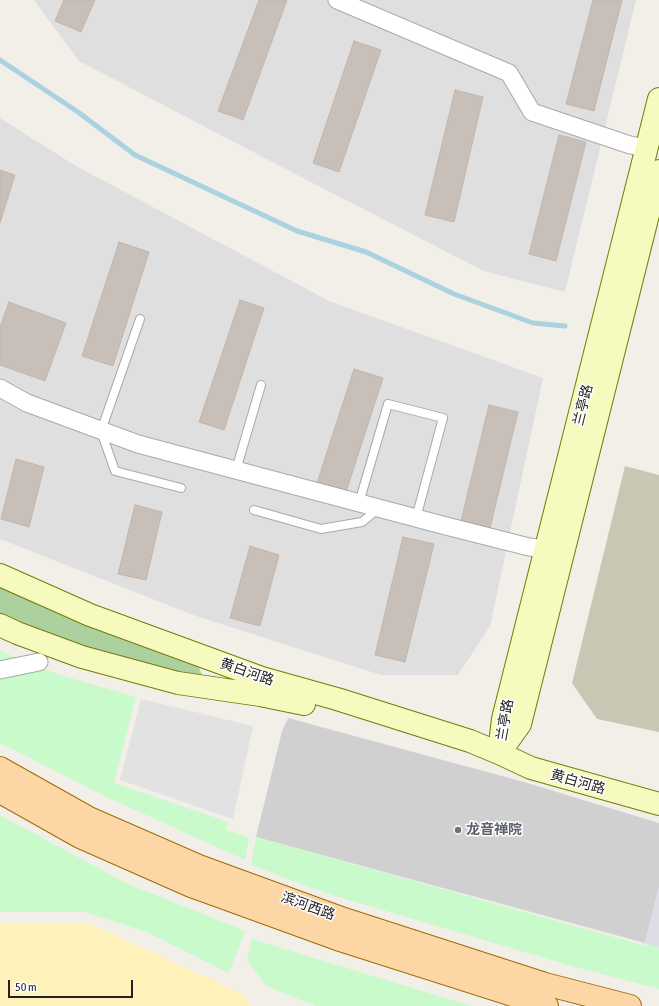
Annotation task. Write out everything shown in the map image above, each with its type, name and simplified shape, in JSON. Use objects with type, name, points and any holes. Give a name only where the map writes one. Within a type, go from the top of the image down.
[{"type":"main road","name":"滨河西路","points":[[0,768],[89,818],[199,866],[344,919],[546,984],[630,1006]]},
{"type":"main road","name":"滨河西路","points":[[0,792],[80,837],[191,886],[337,939],[547,1006]]},
{"type":"street","points":[[337,0],[509,73],[532,112],[630,145],[647,148]]},
{"type":"street","name":"兰亭路","points":[[500,753],[503,719],[659,99]]},
{"type":"street","name":"兰亭路","points":[[500,753],[520,724],[659,171]]},
{"type":"street","points":[[0,388],[27,403],[138,444],[416,518],[529,547],[546,549]]},
{"type":"street","name":"黄白河路","points":[[0,575],[90,615],[262,678],[337,699],[470,741],[500,753],[530,768],[659,804]]},
{"type":"street","name":"黄白河路","points":[[0,625],[17,633],[82,657],[178,683],[260,695],[334,710],[467,752],[500,753],[535,758],[659,792]]},
{"type":"street","points":[[0,670],[39,662]]},
{"type":"lane","points":[[140,319],[101,431],[115,471],[181,488]]},
{"type":"lane","points":[[236,470],[261,385]]},
{"type":"lane","points":[[359,503],[388,404],[443,418],[416,518]]},
{"type":"lane","points":[[254,510],[321,529],[362,522],[379,508]]},
{"type":"shaded area","points":[[34,0],[636,0],[565,292],[484,271],[79,61]]},
{"type":"shaded area","points":[[0,118],[76,166],[329,301],[543,378],[490,626],[458,675],[381,675],[196,616],[0,539]]},
{"type":"shaded area","points":[[625,466],[659,475],[659,732],[597,719],[572,683]]},
{"type":"shaded area","points":[[141,699],[253,726],[233,819],[120,780]]},
{"type":"shaded area","name":"龙音禅院","points":[[288,718],[524,782],[659,823],[659,887],[645,943],[256,837],[282,731]]},
{"type":"shaded area","points":[[659,887],[659,947],[645,943]]},
{"type":"green space","points":[[0,582],[198,665],[204,680],[161,672],[0,619]]},
{"type":"green space","points":[[0,651],[57,674],[136,697],[114,783],[228,822],[226,830],[249,837],[245,860],[111,799],[0,743]]},
{"type":"green space","points":[[0,815],[128,884],[245,931],[229,973],[147,932],[85,912],[0,912]]},
{"type":"green space","points":[[256,837],[646,946],[659,894],[659,989],[575,967],[325,893],[251,865]]},
{"type":"green space","points":[[252,939],[471,1006],[316,1006],[266,986],[247,960]]},
{"type":"sand","points":[[0,923],[88,923],[243,994],[251,1006],[0,1006]]},
{"type":"building","points":[[64,0],[95,0],[81,32],[55,21]]},
{"type":"building","points":[[259,0],[287,0],[243,120],[218,111]]},
{"type":"building","points":[[593,0],[622,0],[594,111],[566,104]]},
{"type":"building","points":[[354,41],[381,50],[339,172],[313,163]]},
{"type":"building","points":[[455,90],[483,97],[454,222],[425,215]]},
{"type":"building","points":[[559,135],[586,142],[556,261],[529,254]]},
{"type":"building","points":[[0,170],[15,175],[0,223]]},
{"type":"building","points":[[119,242],[149,252],[113,366],[82,356]]},
{"type":"building","points":[[240,300],[264,308],[224,430],[199,422]]},
{"type":"building","points":[[9,302],[66,323],[45,381],[0,365],[0,327]]},
{"type":"building","points":[[354,369],[383,378],[345,495],[316,486]]},
{"type":"building","points":[[489,405],[518,412],[490,528],[461,521]]},
{"type":"building","points":[[16,459],[44,467],[29,527],[1,519]]},
{"type":"building","points":[[135,505],[162,512],[146,580],[118,574]]},
{"type":"building","points":[[403,537],[434,544],[405,662],[375,655]]},
{"type":"building","points":[[250,546],[279,555],[260,626],[230,618]]},
{"type":"waterway","points":[[0,60],[78,112],[135,155],[297,231],[366,252],[454,294],[533,323],[565,326]]},
{"type":"place","name":"龙音禅院","points":[[458,830]]}]
